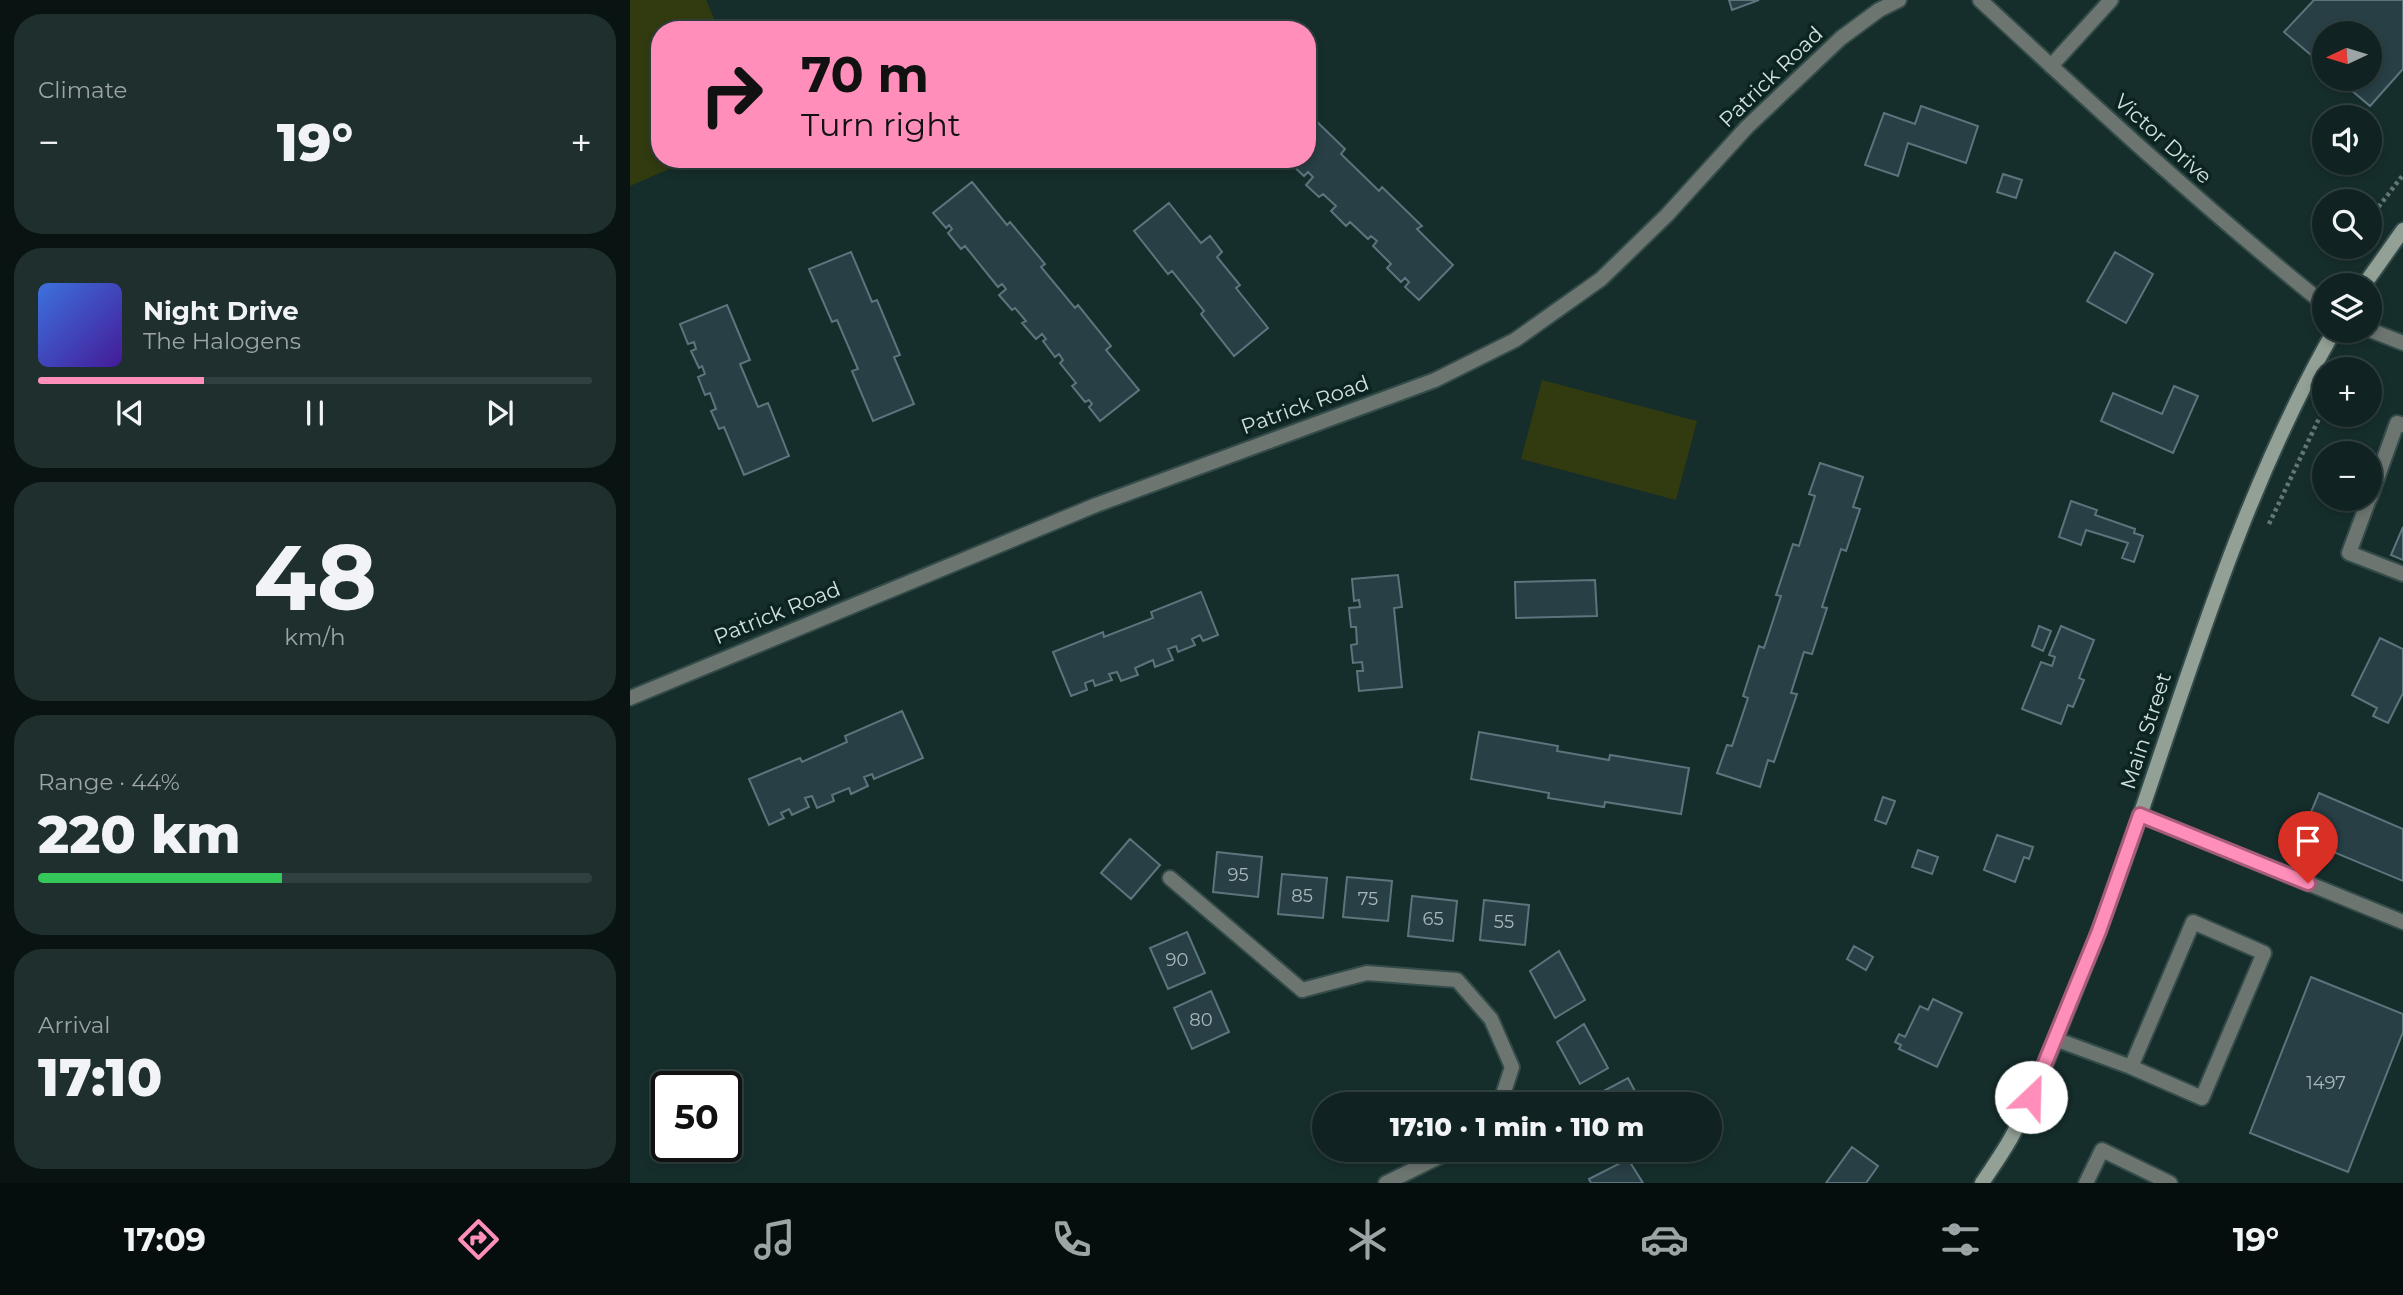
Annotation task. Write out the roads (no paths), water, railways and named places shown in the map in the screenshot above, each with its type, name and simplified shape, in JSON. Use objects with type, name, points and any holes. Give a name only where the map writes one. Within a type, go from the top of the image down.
[{"type":"main road","points":[[2373,273],[2403,230]]},
{"type":"main road","name":"Main Street","points":[[1982,1183],[2010,1139],[2041,1076],[2099,931],[2226,564],[2289,415],[2328,343]]},
{"type":"street","name":"Patrick Road","points":[[630,698],[1096,505],[1435,380],[1515,340],[1601,279],[1667,215],[1747,127],[1841,38],[1879,10],[1899,0]]},
{"type":"street","name":"Victor Drive","points":[[1980,0],[2250,244],[2312,294]]},
{"type":"street","points":[[2051,66],[2111,0]]},
{"type":"street","points":[[2382,335],[2403,344]]},
{"type":"street","points":[[2382,463],[2397,423],[2403,425]]},
{"type":"street","points":[[2364,511],[2349,553],[2403,574]]},
{"type":"street","points":[[2140,815],[2403,922]]},
{"type":"street","points":[[1170,878],[1302,990],[1367,974],[1457,980],[1491,1020],[1512,1067],[1504,1092]]},
{"type":"street","points":[[2055,1040],[2131,1067],[2202,1098],[2264,953],[2193,922],[2131,1067]]},
{"type":"street","points":[[2086,1183],[2102,1150],[2170,1183]]},
{"type":"street","points":[[1386,1183],[1429,1162]]}]
